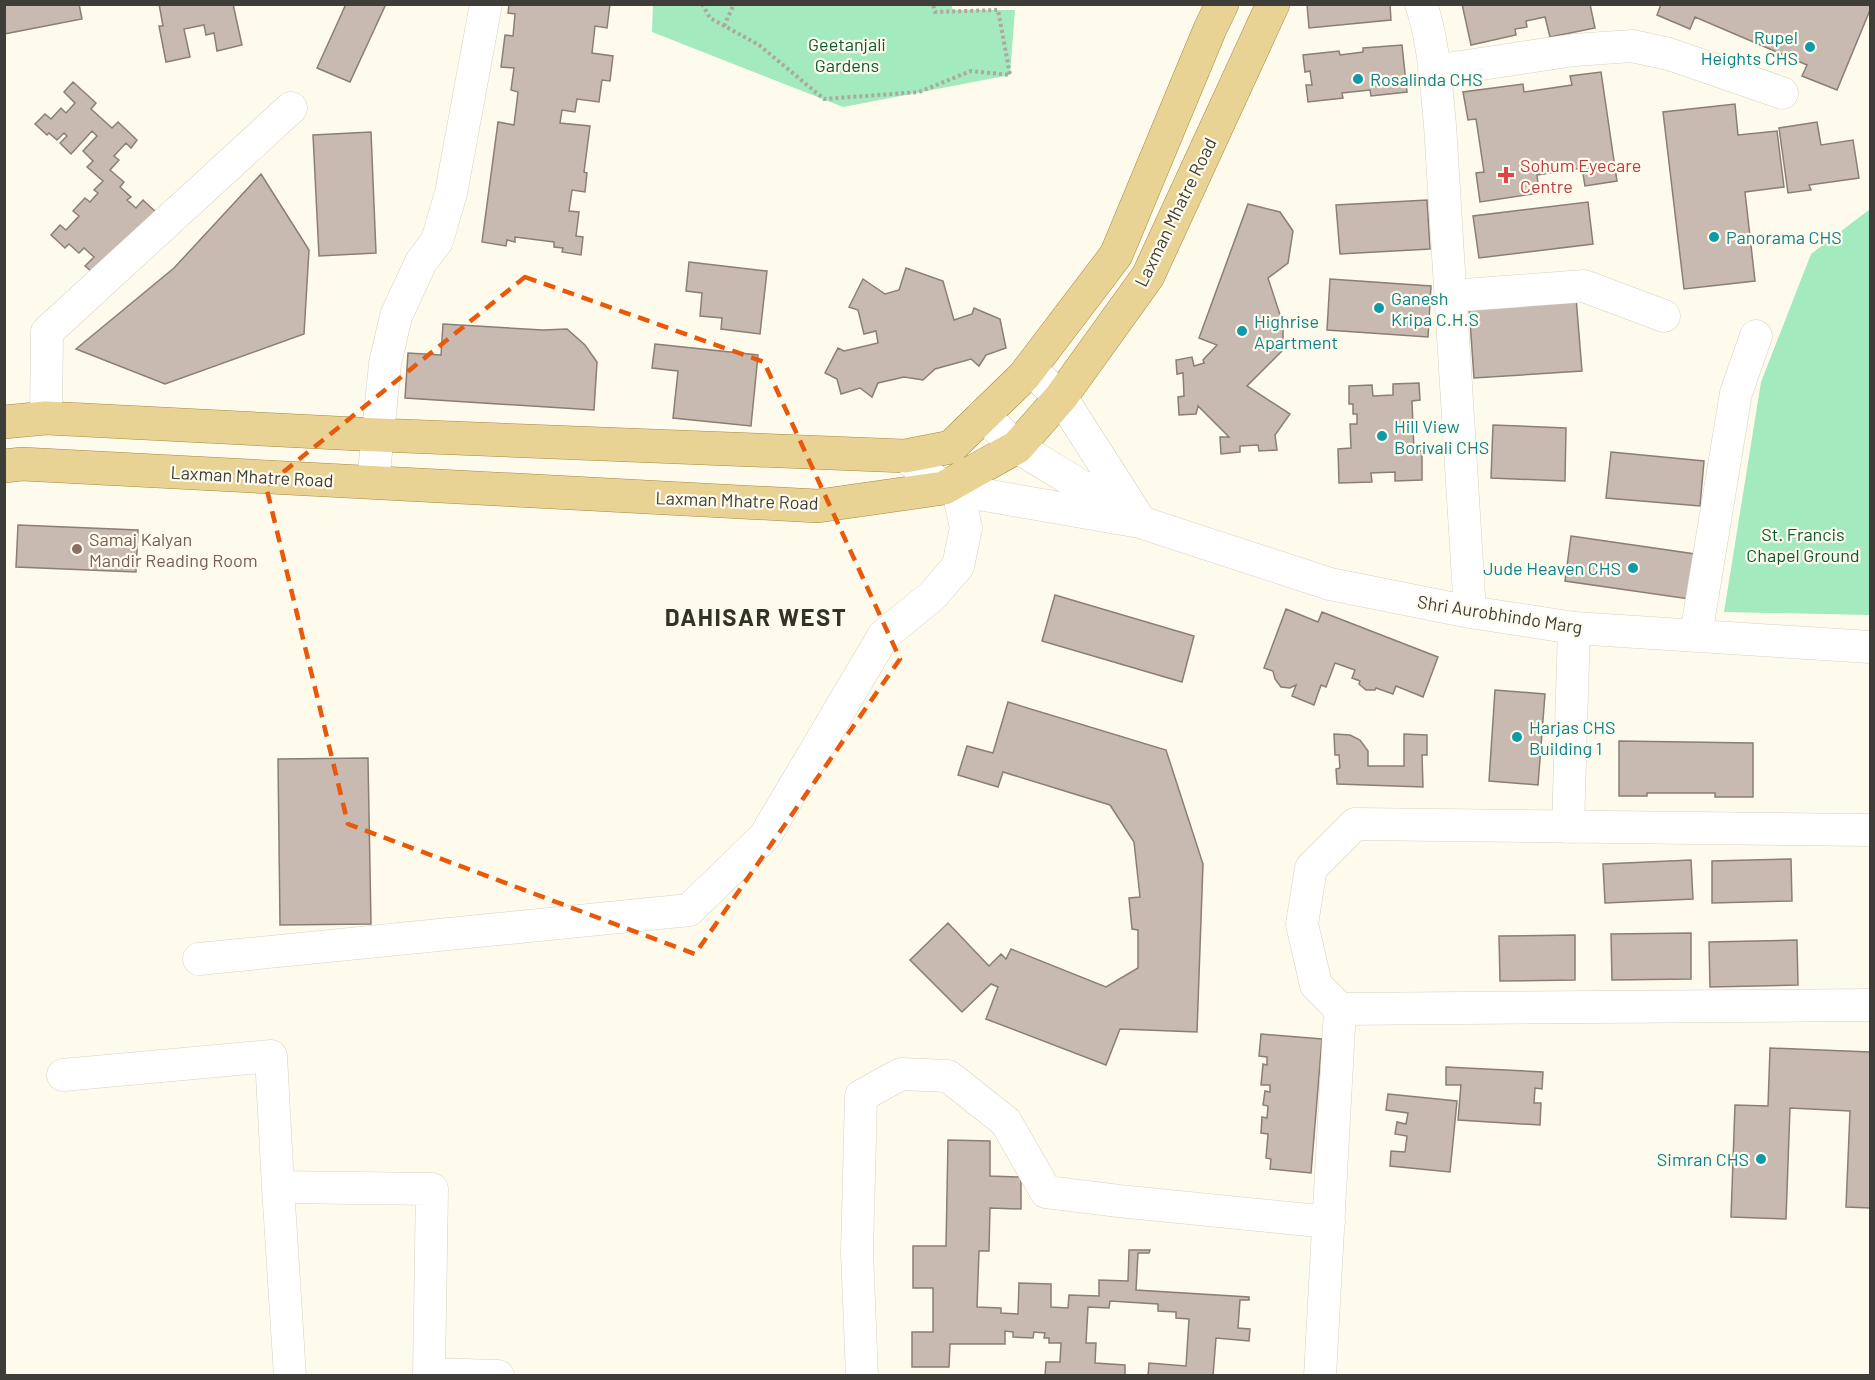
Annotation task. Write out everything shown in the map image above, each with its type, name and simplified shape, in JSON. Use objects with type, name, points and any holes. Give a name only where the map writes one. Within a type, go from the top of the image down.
[{"type":"main road","name":"Laxman Mhatre Road","points":[[4,422],[46,418],[378,435],[905,456],[951,447],[1029,369],[1116,255],[1222,4]]},
{"type":"main road","name":"Laxman Mhatre Road","points":[[4,466],[22,464],[818,506],[951,489],[1017,447],[1061,397],[1148,276],[1273,4]]},
{"type":"street","points":[[373,482],[385,364],[396,316],[421,262],[437,242],[451,193],[486,4]]},
{"type":"street","points":[[1421,4],[1434,71],[1440,125],[1470,612]]},
{"type":"street","points":[[1434,71],[1574,50],[1632,46],[1669,54],[1782,93]]},
{"type":"street","points":[[46,418],[47,332],[291,108]]},
{"type":"street","points":[[1451,296],[1584,286],[1664,316]]},
{"type":"street","points":[[1696,636],[1736,393],[1756,336]]},
{"type":"street","points":[[1029,369],[1061,397],[1140,522]]},
{"type":"street","name":"Shri Aurobhindo Marg","points":[[983,416],[1017,447],[1140,522]]},
{"type":"street","name":"Shri Aurobhindo Marg","points":[[905,456],[951,489],[1140,522],[1330,584],[1470,612],[1574,628],[1870,647]]},
{"type":"street","points":[[199,960],[689,910],[765,836],[884,635],[932,596],[958,566],[966,528],[951,489]]},
{"type":"street","points":[[1568,827],[1574,628]]},
{"type":"street","points":[[1870,830],[1355,824],[1311,868],[1302,924],[1316,985],[1340,1009],[1870,1005]]},
{"type":"street","points":[[1320,1376],[1340,1009]]},
{"type":"street","points":[[63,1074],[271,1056],[290,1376]]},
{"type":"street","points":[[862,1376],[857,1252],[861,1096],[901,1074],[948,1076],[1006,1122],[1046,1192],[1329,1222]]},
{"type":"street","points":[[278,1187],[432,1189],[429,1374],[498,1376]]},
{"type":"path","points":[[702,4],[710,18],[759,45],[824,99],[919,92],[971,71],[1010,75],[998,10],[935,12],[933,4]]},
{"type":"path","points":[[724,26],[734,4]]},
{"type":"highlighted area","points":[[525,277],[764,362],[900,659],[695,954],[348,824],[266,486]]},
{"type":"green space","name":"Geetanjali Gardens","points":[[951,4],[953,10],[1015,10],[1010,75],[843,107],[652,32],[653,5]]},
{"type":"green space","name":"St. Francis Chapel Ground","points":[[1870,209],[1870,615],[1724,612],[1761,382],[1811,254]]},
{"type":"building","points":[[4,4],[79,4],[82,19],[4,34]]},
{"type":"building","points":[[159,4],[233,4],[242,45],[217,51],[214,33],[206,35],[204,25],[184,29],[190,57],[166,62],[159,26],[163,26]]},
{"type":"building","points":[[346,4],[386,4],[350,82],[317,68]]},
{"type":"building","points":[[509,4],[610,4],[607,28],[595,26],[592,53],[613,56],[610,81],[602,80],[599,102],[577,99],[575,112],[562,110],[560,123],[590,126],[584,172],[587,173],[585,192],[572,190],[569,211],[579,212],[576,236],[583,237],[581,255],[562,252],[563,248],[554,247],[554,242],[515,237],[515,242],[507,240],[506,246],[482,242],[498,122],[514,125],[518,92],[511,90],[514,68],[501,67],[505,35],[513,36],[515,14],[508,13]]},
{"type":"building","points":[[1307,4],[1390,4],[1391,20],[1309,28]]},
{"type":"building","points":[[1462,4],[1590,4],[1595,28],[1550,37],[1545,17],[1526,21],[1527,27],[1515,29],[1516,35],[1471,45]]},
{"type":"building","name":"Rupel Heights CHS","points":[[1661,4],[1870,4],[1870,10],[1837,90],[1802,76],[1807,65],[1695,17],[1690,29],[1657,15]]},
{"type":"building","name":"Rosalinda CHS","points":[[1402,45],[1407,92],[1371,96],[1370,90],[1342,93],[1343,98],[1308,102],[1306,85],[1312,85],[1310,71],[1305,72],[1303,55],[1339,51],[1340,55],[1363,52],[1363,48]]},
{"type":"building","points":[[1601,72],[1617,181],[1585,186],[1582,168],[1537,175],[1539,193],[1480,202],[1476,173],[1484,172],[1476,119],[1468,120],[1463,92],[1523,84],[1524,92],[1572,85],[1570,76]]},
{"type":"building","points":[[73,82],[96,103],[91,109],[112,128],[118,122],[137,140],[131,148],[126,143],[114,156],[119,160],[110,170],[124,182],[120,187],[131,197],[127,200],[136,208],[143,200],[158,214],[99,278],[85,266],[94,257],[84,248],[79,253],[69,244],[65,248],[51,235],[60,225],[66,230],[79,216],[73,211],[85,198],[90,202],[98,193],[94,190],[103,181],[87,167],[93,161],[83,151],[97,136],[92,131],[71,154],[60,143],[67,136],[64,133],[57,140],[49,133],[47,135],[35,124],[45,114],[51,119],[61,108],[66,113],[75,103],[64,92]]},
{"type":"building","name":"Panorama CHS","points":[[1735,104],[1738,135],[1777,131],[1784,187],[1745,192],[1755,281],[1684,289],[1663,112]]},
{"type":"building","name":"Panorama CHS","points":[[1817,122],[1821,145],[1853,140],[1859,178],[1809,185],[1811,190],[1788,193],[1779,128]]},
{"type":"building","points":[[371,132],[376,253],[319,256],[313,135]]},
{"type":"building","points":[[261,174],[309,250],[304,334],[165,384],[76,349],[174,268]]},
{"type":"building","points":[[1427,200],[1430,249],[1340,254],[1336,205]]},
{"type":"building","points":[[1588,202],[1593,244],[1479,258],[1473,216]]},
{"type":"building","name":"Highrise Apartment","points":[[1248,204],[1280,212],[1293,231],[1288,263],[1268,278],[1283,324],[1283,350],[1247,386],[1290,414],[1275,435],[1277,450],[1259,451],[1258,445],[1240,446],[1240,452],[1221,454],[1220,437],[1229,437],[1198,406],[1196,414],[1179,415],[1178,397],[1184,396],[1183,373],[1177,374],[1176,360],[1192,357],[1194,366],[1204,363],[1203,360],[1217,345],[1199,338]]},
{"type":"building","points":[[689,262],[767,271],[760,334],[721,329],[722,318],[700,316],[702,293],[686,291]]},
{"type":"building","points":[[906,268],[943,281],[954,320],[972,314],[974,308],[1000,319],[1006,348],[986,355],[979,366],[971,359],[935,369],[923,380],[904,377],[878,383],[872,397],[860,388],[841,394],[837,379],[825,373],[838,348],[844,351],[878,343],[876,331],[864,334],[858,310],[849,307],[863,279],[885,294],[899,290]]},
{"type":"building","name":"Ganesh Kripa C.H.S","points":[[1330,279],[1431,286],[1428,337],[1327,330]]},
{"type":"building","points":[[1575,285],[1582,371],[1474,378],[1468,292]]},
{"type":"building","points":[[443,324],[543,330],[567,329],[585,345],[597,362],[594,410],[405,398],[408,353],[441,355]]},
{"type":"building","points":[[655,344],[758,355],[751,426],[673,418],[678,371],[652,368]]},
{"type":"building","name":"Hill View Borivali CHS","points":[[1419,383],[1420,400],[1412,401],[1414,451],[1422,451],[1422,480],[1395,481],[1395,472],[1371,473],[1372,482],[1339,483],[1338,449],[1351,448],[1350,424],[1357,424],[1357,414],[1353,414],[1353,404],[1349,404],[1349,386],[1372,385],[1373,396],[1393,395],[1393,384]]},
{"type":"building","points":[[1493,425],[1566,428],[1565,481],[1491,478]]},
{"type":"building","points":[[1611,452],[1704,461],[1700,506],[1606,498]]},
{"type":"building","name":"Samaj Kalyan Mandir Reading Room","points":[[18,525],[138,530],[136,572],[16,567]]},
{"type":"building","name":"Jude Heaven CHS","points":[[1571,536],[1702,555],[1696,600],[1565,581]]},
{"type":"building","points":[[1055,595],[1194,636],[1182,682],[1042,641]]},
{"type":"building","points":[[1286,609],[1318,622],[1322,612],[1438,657],[1423,697],[1396,686],[1393,694],[1376,688],[1366,690],[1359,684],[1360,681],[1352,678],[1355,670],[1335,663],[1326,687],[1321,685],[1314,705],[1292,696],[1296,685],[1290,688],[1281,687],[1273,671],[1264,668]]},
{"type":"building","name":"Harjas CHS Building 1","points":[[1495,690],[1545,694],[1538,785],[1489,781]]},
{"type":"building","points":[[1008,702],[1166,750],[1203,864],[1197,1032],[1120,1029],[1106,1065],[986,1019],[998,987],[991,984],[962,1012],[910,960],[948,923],[989,966],[1001,954],[1006,959],[1011,949],[1106,987],[1138,968],[1138,930],[1132,929],[1129,898],[1140,897],[1134,842],[1110,805],[1003,772],[998,787],[958,775],[967,746],[993,753]]},
{"type":"building","points":[[1334,734],[1350,735],[1360,740],[1368,751],[1368,766],[1404,766],[1404,734],[1427,735],[1427,755],[1422,755],[1423,787],[1337,784],[1336,769],[1340,768],[1339,755],[1335,755]]},
{"type":"building","points":[[1619,741],[1753,743],[1753,797],[1715,797],[1715,793],[1647,793],[1647,796],[1619,796]]},
{"type":"building","points":[[368,758],[371,924],[280,925],[278,759]]},
{"type":"building","points":[[1791,859],[1792,901],[1712,903],[1712,861]]},
{"type":"building","points":[[1691,860],[1693,899],[1605,903],[1603,864]]},
{"type":"building","points":[[1691,933],[1691,979],[1612,980],[1611,934]]},
{"type":"building","points":[[1575,935],[1575,980],[1500,981],[1499,936]]},
{"type":"building","points":[[1797,940],[1798,985],[1710,987],[1709,942]]},
{"type":"building","points":[[1261,1034],[1322,1039],[1311,1173],[1270,1169],[1271,1159],[1266,1158],[1268,1134],[1261,1133],[1262,1117],[1267,1118],[1268,1106],[1263,1105],[1265,1091],[1270,1092],[1270,1085],[1261,1085],[1263,1064],[1267,1065],[1267,1057],[1259,1056]]},
{"type":"building","name":"Simran CHS","points":[[1770,1048],[1870,1052],[1870,1208],[1846,1207],[1850,1111],[1790,1108],[1786,1219],[1731,1217],[1735,1105],[1768,1106]]},
{"type":"building","points":[[1446,1067],[1543,1072],[1542,1089],[1535,1088],[1534,1103],[1541,1103],[1540,1125],[1458,1120],[1461,1085],[1446,1085]]},
{"type":"building","points":[[1388,1094],[1457,1101],[1450,1172],[1390,1166],[1391,1151],[1405,1152],[1407,1136],[1395,1134],[1397,1122],[1406,1124],[1408,1113],[1386,1110]]},
{"type":"building","points":[[948,1140],[990,1141],[990,1176],[1021,1177],[1021,1209],[990,1208],[989,1251],[979,1251],[977,1307],[1001,1308],[1001,1313],[1018,1314],[1019,1283],[1051,1284],[1051,1307],[1068,1308],[1069,1295],[1099,1296],[1099,1280],[1128,1281],[1129,1250],[1150,1250],[1149,1253],[1138,1253],[1136,1290],[1249,1297],[1249,1300],[1240,1300],[1238,1328],[1250,1329],[1249,1341],[1216,1338],[1213,1376],[1148,1376],[1149,1363],[1186,1366],[1189,1319],[1176,1318],[1176,1312],[1158,1311],[1158,1304],[1110,1301],[1109,1308],[1088,1307],[1086,1343],[1096,1343],[1095,1363],[1125,1365],[1125,1376],[1045,1376],[1046,1362],[1060,1362],[1061,1343],[1049,1343],[1049,1338],[1044,1338],[1045,1333],[1034,1332],[1033,1338],[1013,1337],[1013,1332],[1005,1331],[1005,1344],[950,1344],[949,1367],[912,1367],[912,1332],[933,1332],[933,1288],[913,1288],[913,1246],[946,1246]]},
{"type":"place","name":"Rupel Heights CHS","points":[[1810,47]]},
{"type":"place","name":"Rosalinda CHS","points":[[1358,79]]},
{"type":"place","name":"Sohum Eyecare Centre","points":[[1506,175]]},
{"type":"place","name":"Panorama CHS","points":[[1714,237]]},
{"type":"place","name":"Ganesh Kripa C.H.S","points":[[1379,308]]},
{"type":"place","name":"Highrise Apartment","points":[[1242,331]]},
{"type":"place","name":"Hill View Borivali CHS","points":[[1382,436]]},
{"type":"place","name":"Samaj Kalyan Mandir Reading Room","points":[[77,549]]},
{"type":"place","name":"Jude Heaven CHS","points":[[1633,568]]},
{"type":"place","name":"Harjas CHS Building 1","points":[[1517,737]]},
{"type":"place","name":"Simran CHS","points":[[1761,1159]]},
{"type":"district","name":"DAHISAR WEST","points":[[756,616]]}]
